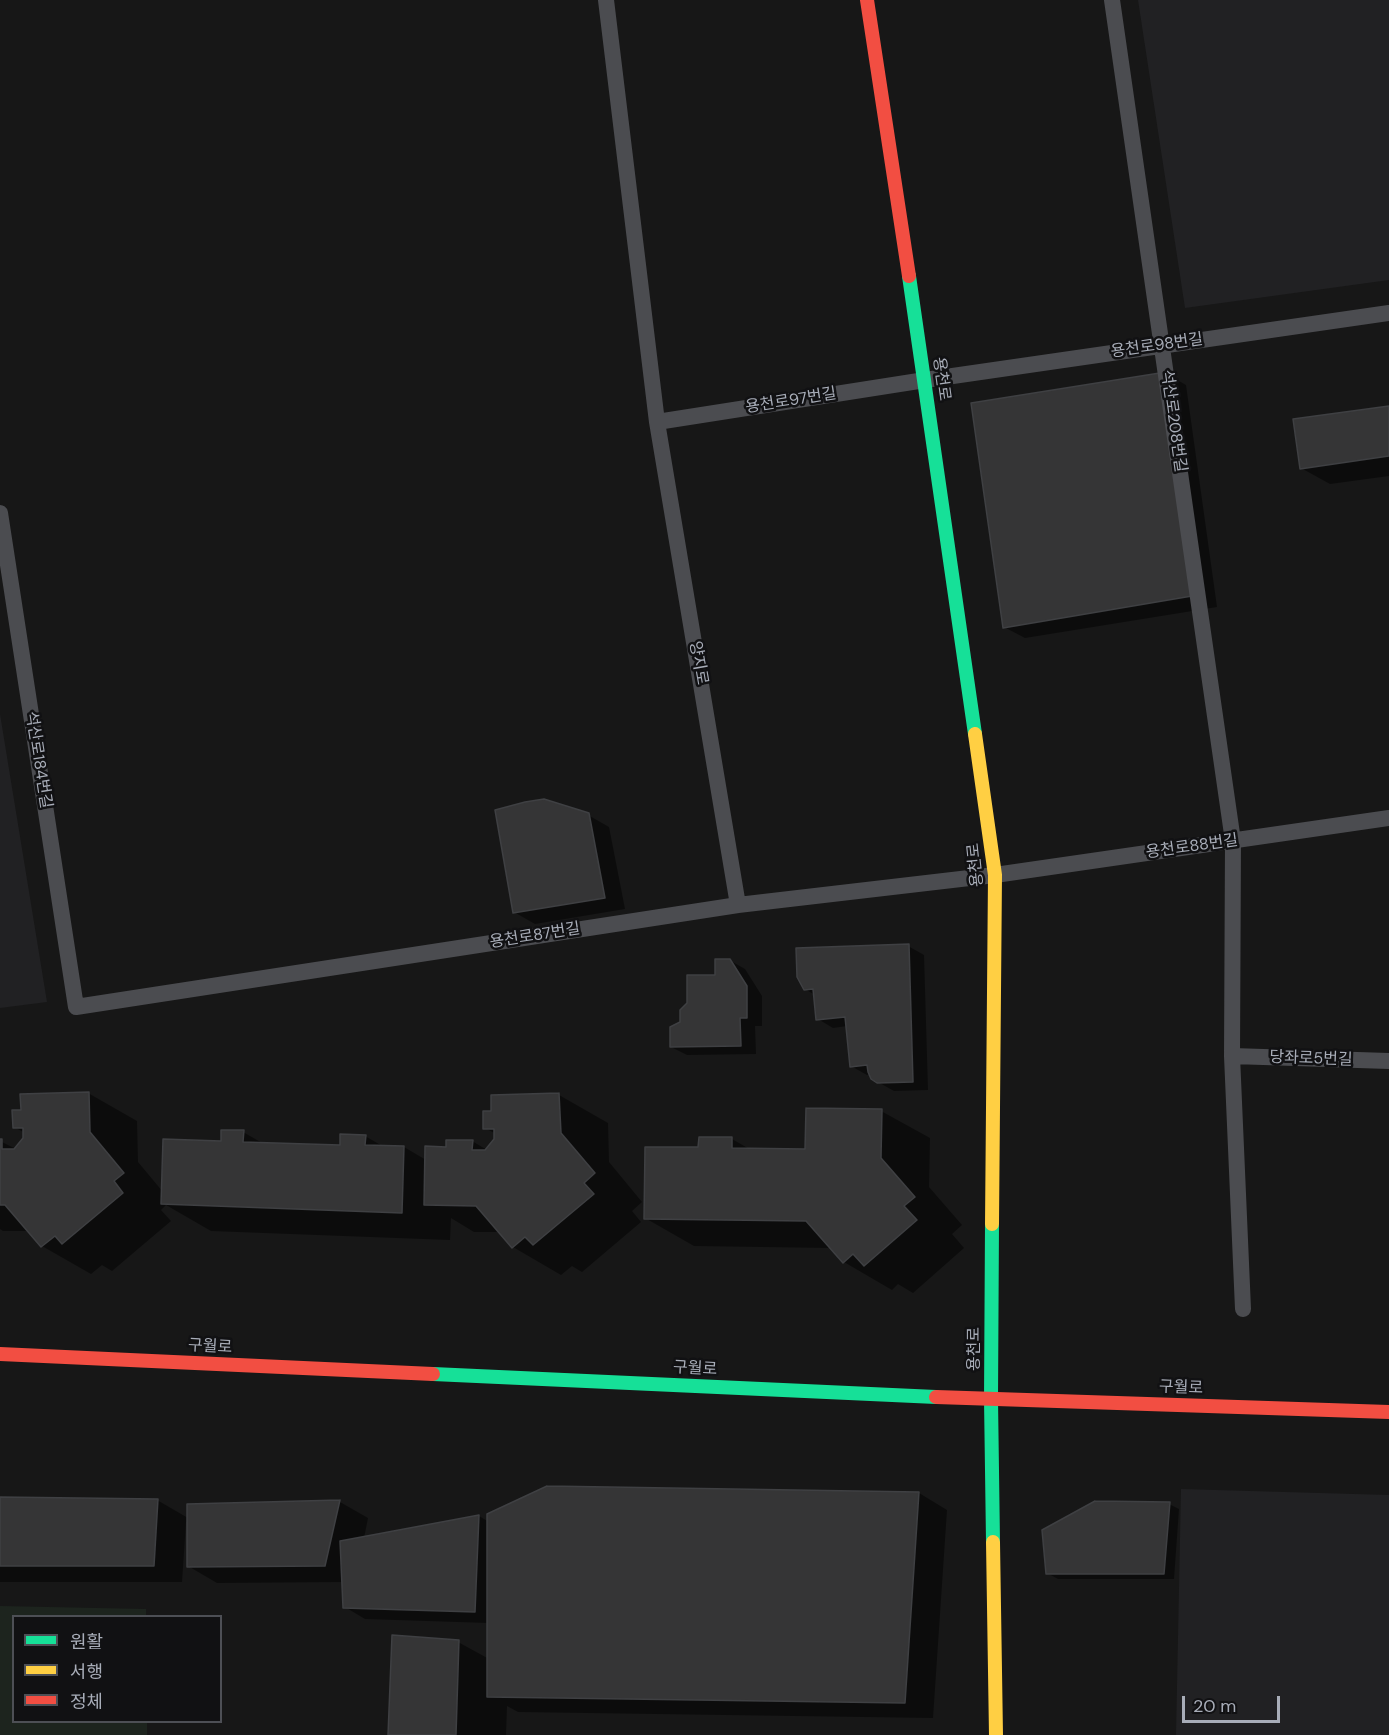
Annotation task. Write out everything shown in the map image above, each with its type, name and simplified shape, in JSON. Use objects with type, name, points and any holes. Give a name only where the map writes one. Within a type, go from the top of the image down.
[{"type":"street","name":"용천로","points":[[867,0],[925,380],[995,875],[992,1399],[996,1735]]},
{"type":"street","name":"구월로","points":[[0,1354],[992,1399],[1389,1412]]},
{"type":"lane","name":"양지로","points":[[606,0],[657,422],[738,905]]},
{"type":"lane","name":"석산로208번길","points":[[1112,0],[1233,841],[1232,1056],[1243,1309]]},
{"type":"lane","name":"용천로98번길","points":[[925,380],[1389,313]]},
{"type":"lane","name":"용천로97번길","points":[[657,422],[925,380]]},
{"type":"lane","name":"석산로184번길","points":[[0,513],[76,1007]]},
{"type":"lane","name":"용천로88번길","points":[[995,875],[1389,818]]},
{"type":"lane","name":"용천로87번길","points":[[76,1007],[738,905],[995,875]]},
{"type":"lane","name":"당좌로5번길","points":[[1232,1056],[1389,1061]]},
{"type":"shaded area","points":[[1138,0],[1389,0],[1389,280],[1185,308]]},
{"type":"shaded area","points":[[0,714],[47,1002],[0,1008]]},
{"type":"shaded area","points":[[1181,1489],[1389,1495],[1389,1735],[1176,1735]]},
{"type":"shaded area","points":[[0,1606],[146,1609],[146,1615],[12,1615],[12,1723],[147,1723],[147,1735],[0,1735]]},
{"type":"building","points":[[1166,372],[1198,595],[1003,628],[971,403]]},
{"type":"building","points":[[1389,406],[1389,456],[1300,469],[1293,419]]},
{"type":"building","points":[[544,799],[589,813],[605,898],[513,913],[495,810]]},
{"type":"building","points":[[909,944],[913,1082],[877,1083],[871,1079],[867,1065],[850,1067],[845,1017],[816,1020],[813,989],[804,990],[797,977],[796,948]]},
{"type":"building","points":[[715,959],[730,959],[747,986],[747,1018],[740,1018],[741,1046],[670,1047],[670,1027],[680,1022],[680,1010],[687,1003],[687,975],[715,975]]},
{"type":"building","points":[[89,1092],[90,1132],[124,1173],[114,1181],[123,1193],[62,1244],[55,1236],[41,1247],[5,1205],[0,1205],[0,1139],[2,1139],[2,1149],[14,1149],[23,1138],[23,1128],[13,1128],[12,1110],[21,1110],[20,1094]]},
{"type":"building","points":[[559,1093],[561,1133],[595,1173],[584,1183],[594,1194],[533,1245],[525,1237],[512,1248],[476,1206],[424,1205],[425,1146],[446,1147],[446,1140],[473,1140],[472,1150],[485,1150],[494,1139],[494,1129],[483,1129],[483,1111],[491,1111],[491,1095]]},
{"type":"building","points":[[806,1108],[882,1109],[881,1158],[915,1197],[904,1206],[917,1220],[864,1266],[853,1254],[843,1263],[806,1221],[644,1219],[645,1147],[698,1147],[699,1137],[732,1137],[732,1148],[805,1149]]},
{"type":"building","points":[[221,1130],[244,1130],[243,1142],[340,1145],[340,1134],[366,1135],[365,1145],[404,1146],[402,1213],[161,1204],[163,1139],[221,1141]]},
{"type":"building","points":[[547,1486],[919,1492],[905,1703],[487,1697],[487,1514]]},
{"type":"building","points":[[0,1497],[158,1499],[154,1566],[0,1566]]},
{"type":"building","points":[[340,1500],[325,1566],[187,1567],[187,1504]]},
{"type":"building","points":[[1095,1501],[1170,1502],[1164,1574],[1046,1574],[1042,1530]]},
{"type":"building","points":[[479,1515],[475,1612],[343,1608],[340,1541]]},
{"type":"building","points":[[392,1635],[459,1640],[456,1735],[388,1735]]},
{"type":"traffic: fast","points":[[909,276],[975,734]]},
{"type":"traffic: fast","points":[[992,1224],[993,1542]]},
{"type":"traffic: fast","points":[[433,1374],[936,1397]]},
{"type":"traffic: slow","points":[[975,734],[995,875],[992,1224]]},
{"type":"traffic: slow","points":[[993,1542],[996,1735]]},
{"type":"traffic: jam","points":[[867,0],[909,276]]},
{"type":"traffic: jam","points":[[0,1354],[433,1374]]},
{"type":"traffic: jam","points":[[936,1397],[1389,1412]]}]
